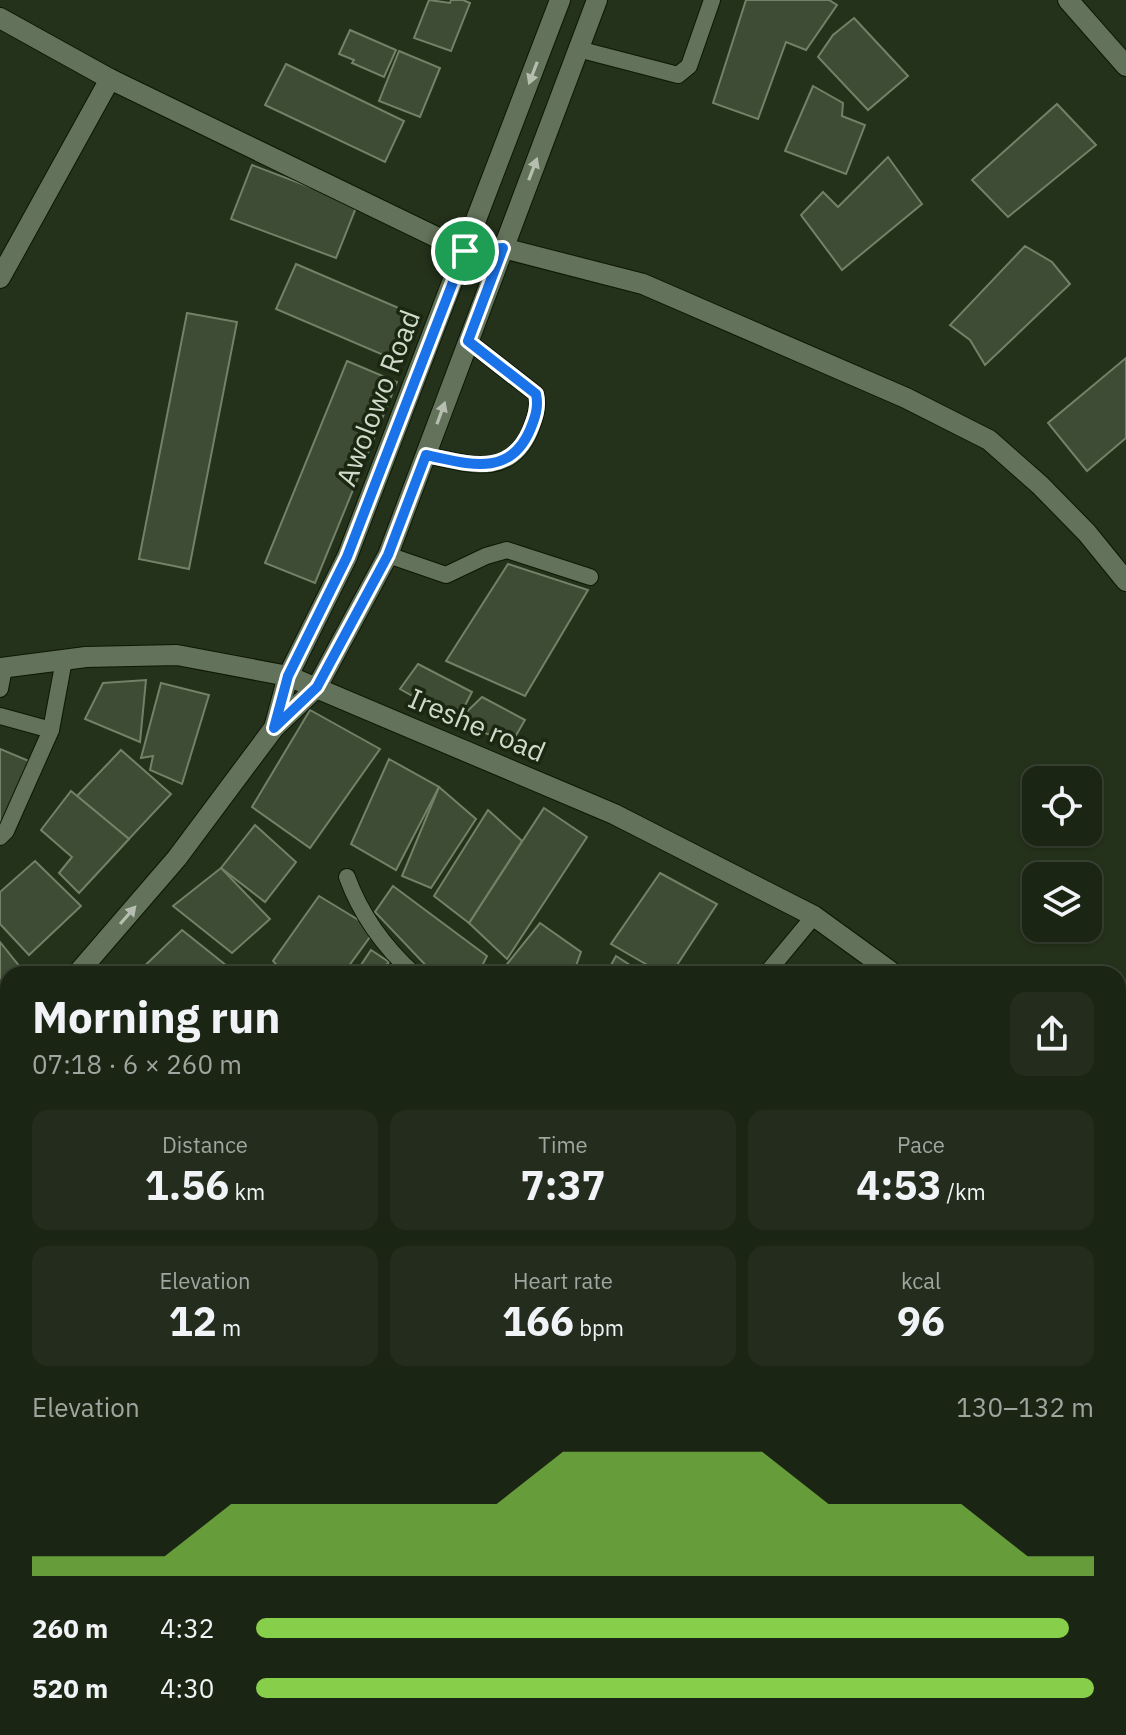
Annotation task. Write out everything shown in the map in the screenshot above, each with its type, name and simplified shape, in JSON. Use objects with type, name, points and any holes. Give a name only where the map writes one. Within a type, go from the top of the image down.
[{"type":"main road","name":"Awolowo Road","points":[[274,728],[288,676],[347,557],[560,0]]},
{"type":"main road","points":[[86,966],[177,858],[274,728],[317,687],[388,555],[597,0]]},
{"type":"main road","points":[[1068,0],[1126,66]]},
{"type":"main road","points":[[0,18],[110,79],[465,251],[503,248],[643,284],[906,398],[989,440],[1040,485],[1087,533],[1126,581]]},
{"type":"main road","points":[[0,278],[110,79]]},
{"type":"main road","name":"Ireshe road","points":[[2,668],[64,660],[177,655],[288,676],[614,814],[814,916],[883,966]]},
{"type":"lane","points":[[578,49],[678,75],[689,66],[712,0]]},
{"type":"lane","points":[[426,455],[480,465],[501,462],[514,455],[528,434],[539,404],[536,394],[468,341]]},
{"type":"lane","points":[[388,555],[446,575],[486,556],[507,550],[590,577]]},
{"type":"lane","points":[[0,837],[6,831],[51,730],[64,660]]},
{"type":"lane","points":[[0,689],[2,668]]},
{"type":"lane","points":[[0,716],[51,730]]},
{"type":"lane","points":[[347,877],[356,900],[389,951],[405,966]]},
{"type":"lane","points":[[773,966],[814,916]]},
{"type":"building","points":[[429,0],[450,3],[451,0],[463,0],[470,3],[451,51],[414,38]]},
{"type":"building","points":[[746,0],[829,0],[837,5],[806,50],[786,42],[758,119],[713,103]]},
{"type":"building","points":[[854,18],[908,76],[868,110],[818,57],[833,35]]},
{"type":"building","points":[[350,30],[396,50],[384,77],[339,54]]},
{"type":"building","points":[[399,51],[440,68],[420,117],[379,101]]},
{"type":"building","points":[[286,64],[404,121],[385,162],[265,105]]},
{"type":"building","points":[[813,86],[843,103],[842,116],[865,125],[846,174],[785,151]]},
{"type":"building","points":[[1057,104],[1096,145],[1008,217],[972,180]]},
{"type":"building","points":[[888,157],[922,204],[842,270],[801,215],[823,192],[838,207]]},
{"type":"building","points":[[252,165],[357,205],[336,258],[231,219]]},
{"type":"building","points":[[1025,246],[1052,262],[1070,284],[985,365],[970,340],[950,325]]},
{"type":"building","points":[[296,264],[415,315],[395,360],[276,309]]},
{"type":"building","points":[[187,313],[237,322],[189,569],[139,559]]},
{"type":"building","points":[[1126,358],[1126,438],[1087,471],[1048,423]]},
{"type":"building","points":[[347,361],[397,382],[315,583],[265,563]]},
{"type":"building","points":[[508,564],[588,590],[525,696],[446,661]]},
{"type":"building","points":[[418,664],[472,692],[457,721],[400,689]]},
{"type":"building","points":[[146,680],[140,742],[85,719],[103,683]]},
{"type":"building","points":[[161,683],[209,695],[182,784],[150,770],[153,756],[141,758]]},
{"type":"building","points":[[482,697],[525,720],[511,744],[457,721]]},
{"type":"building","points":[[310,710],[380,749],[310,848],[252,807]]},
{"type":"building","points":[[0,749],[36,764],[0,828]]},
{"type":"building","points":[[121,750],[171,794],[129,839],[77,796]]},
{"type":"building","points":[[389,759],[439,787],[396,870],[351,844]]},
{"type":"building","points":[[439,787],[476,819],[431,888],[402,876]]},
{"type":"building","points":[[71,791],[129,839],[79,893],[59,873],[72,857],[41,830]]},
{"type":"building","points":[[544,808],[587,837],[507,959],[469,923]]},
{"type":"building","points":[[488,810],[522,841],[469,923],[434,896]]},
{"type":"building","points":[[255,825],[296,862],[265,902],[221,868]]},
{"type":"building","points":[[35,861],[81,906],[29,955],[0,924],[0,892]]},
{"type":"building","points":[[221,868],[270,919],[232,953],[173,906]]},
{"type":"building","points":[[660,873],[717,904],[676,966],[649,966],[611,944]]},
{"type":"building","points":[[393,886],[487,956],[482,966],[426,966],[375,912]]},
{"type":"building","points":[[319,896],[375,930],[349,966],[278,966],[273,961]]},
{"type":"building","points":[[540,923],[581,952],[576,966],[505,966]]},
{"type":"building","points":[[182,930],[227,966],[144,966]]},
{"type":"building","points":[[0,942],[19,966],[0,966]]},
{"type":"building","points":[[371,950],[389,962],[385,966],[360,966]]},
{"type":"building","points":[[616,956],[632,966],[610,966]]},
{"type":"route","points":[[503,248],[468,341],[536,394],[539,404],[528,434],[514,455],[501,462],[480,465],[426,455],[388,555],[317,687],[274,728],[288,676],[347,557],[465,251],[503,248]]}]
